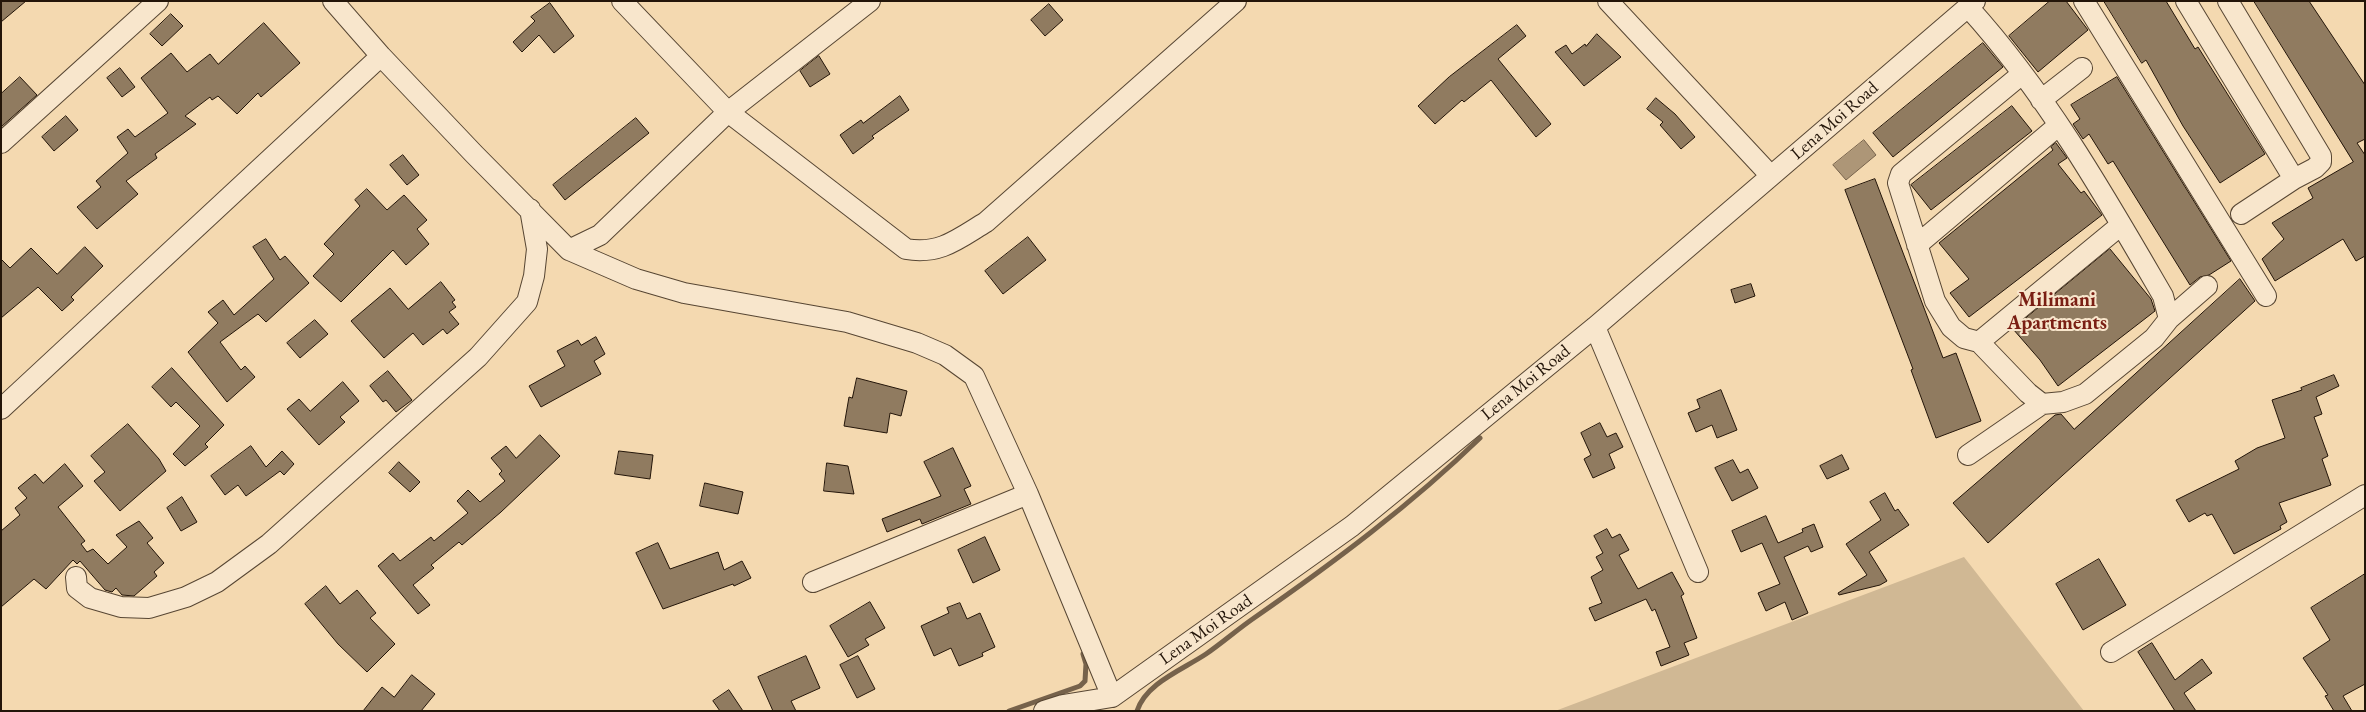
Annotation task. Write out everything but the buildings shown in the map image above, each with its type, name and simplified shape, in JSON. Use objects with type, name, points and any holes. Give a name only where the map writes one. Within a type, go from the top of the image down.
[{"type":"street","points":[[1,143],[158,1]]},
{"type":"street","points":[[333,1],[380,56],[569,250],[636,279],[684,293],[847,322],[917,343],[945,355],[974,376],[1028,494],[1112,697]]},
{"type":"street","points":[[622,1],[728,112],[906,249],[929,251],[943,248],[986,222],[1236,1]]},
{"type":"street","points":[[569,250],[600,234],[728,112],[870,1]]},
{"type":"street","points":[[1608,1],[1771,176]]},
{"type":"street","points":[[2084,1],[2266,296]]},
{"type":"street","points":[[2186,1],[2294,179]]},
{"type":"street","points":[[2228,1],[2321,156],[2321,162],[2315,168],[2294,179],[2241,214]]},
{"type":"street","points":[[1971,4],[2075,148],[2163,296],[2169,319]]},
{"type":"street","name":"Lena Moi Road","points":[[1044,711],[1063,705],[1112,697],[1352,526],[1595,327],[1971,4]]},
{"type":"street","points":[[1,408],[380,56]]},
{"type":"street","points":[[2041,100],[2082,68]]},
{"type":"street","points":[[2022,74],[1900,174],[1898,183],[1935,301],[1951,328],[1964,338],[1979,342],[2028,393],[2042,404]]},
{"type":"street","points":[[1917,245],[2059,125]]},
{"type":"street","points":[[76,577],[77,588],[90,598],[121,607],[149,608],[186,597],[217,582],[269,544],[478,357],[527,302],[534,276],[537,249],[530,209]]},
{"type":"street","points":[[1979,342],[2121,225]]},
{"type":"street","points":[[1968,455],[2042,404],[2063,402],[2086,394],[2154,338],[2169,319],[2207,286]]},
{"type":"street","points":[[1595,327],[1698,572]]},
{"type":"street","points":[[812,582],[1028,494]]},
{"type":"street","points":[[2111,652],[2365,495]]},
{"type":"shaded area","points":[[1864,140],[1876,155],[1846,180],[1833,165]]},
{"type":"shaded area","points":[[1964,557],[2084,711],[1555,711],[1603,693]]},
{"type":"waterway","points":[[1137,711],[1142,701],[1156,685],[1206,654],[1342,555],[1427,487],[1480,438]]},
{"type":"waterway","points":[[1009,711],[1080,686],[1085,681],[1086,664],[1083,654]]},
{"type":"district","name":"Milimani Apartments","points":[[2057,312]]}]
